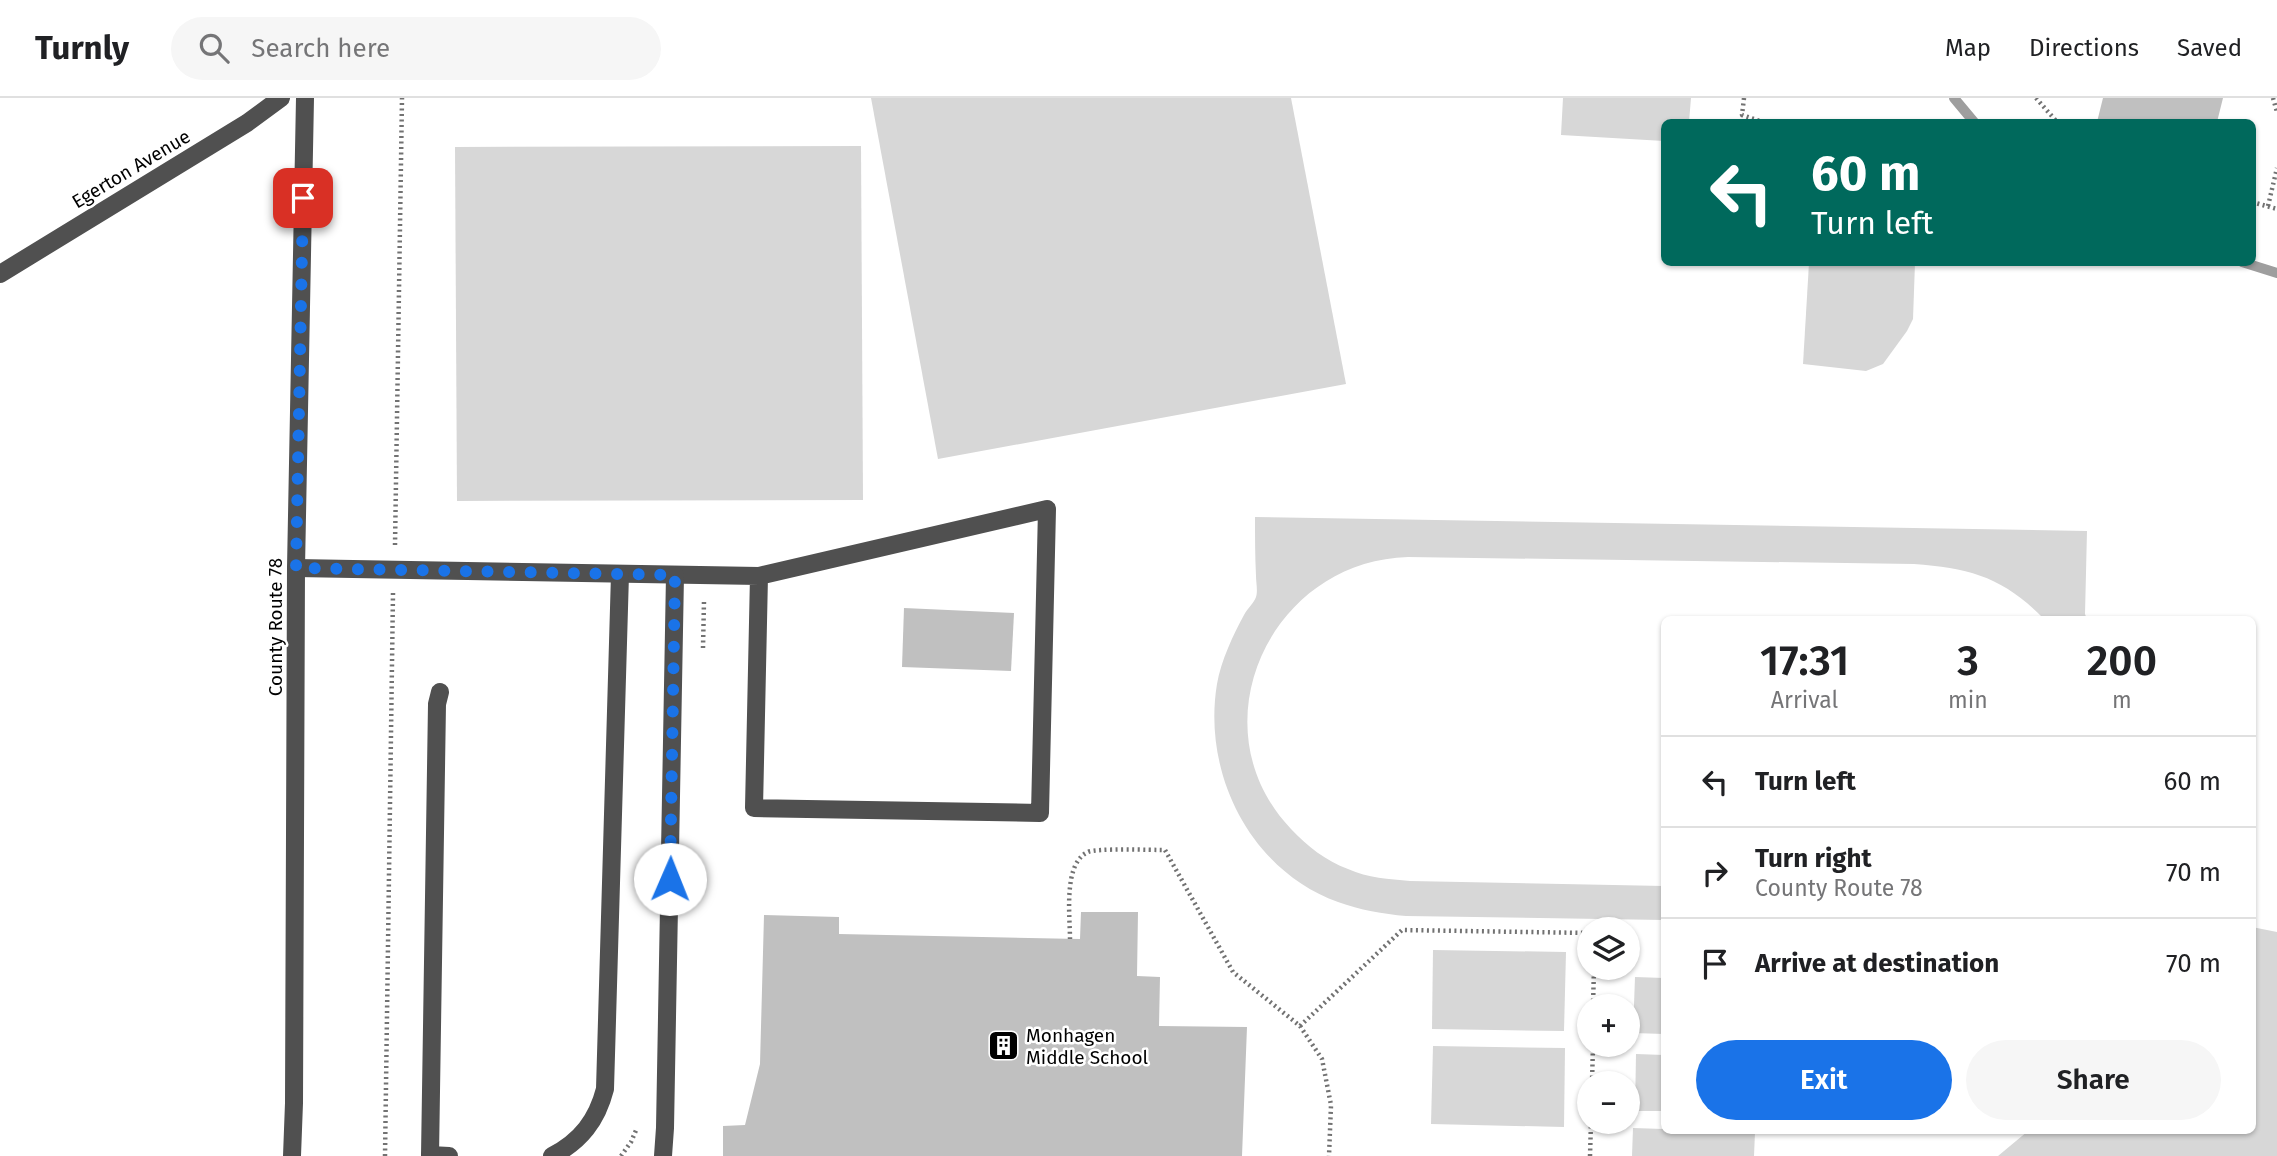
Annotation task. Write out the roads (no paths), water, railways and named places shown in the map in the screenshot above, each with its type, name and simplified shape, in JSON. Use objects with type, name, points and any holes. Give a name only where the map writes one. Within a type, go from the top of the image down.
[{"type":"street","name":"Egerton Avenue","points":[[0,274],[247,123],[281,98]]},
{"type":"street","name":"County Route 78","points":[[292,1156],[296,568],[305,98]]},
{"type":"street","points":[[296,568],[759,576],[1047,509],[1040,813],[754,808],[759,576]]},
{"type":"street","points":[[552,1156],[567,1149],[590,1126],[600,1109],[605,1089],[620,574]]},
{"type":"street","points":[[663,1156],[666,1128],[675,575]]},
{"type":"street","points":[[440,692],[437,704],[430,1156],[449,1156]]},
{"type":"waterway","points":[[1954,98],[1972,119]]},
{"type":"waterway","points":[[2255,266],[2277,273]]},
{"type":"place","name":"Monhagen Middle School","points":[[1003,1046]]}]
